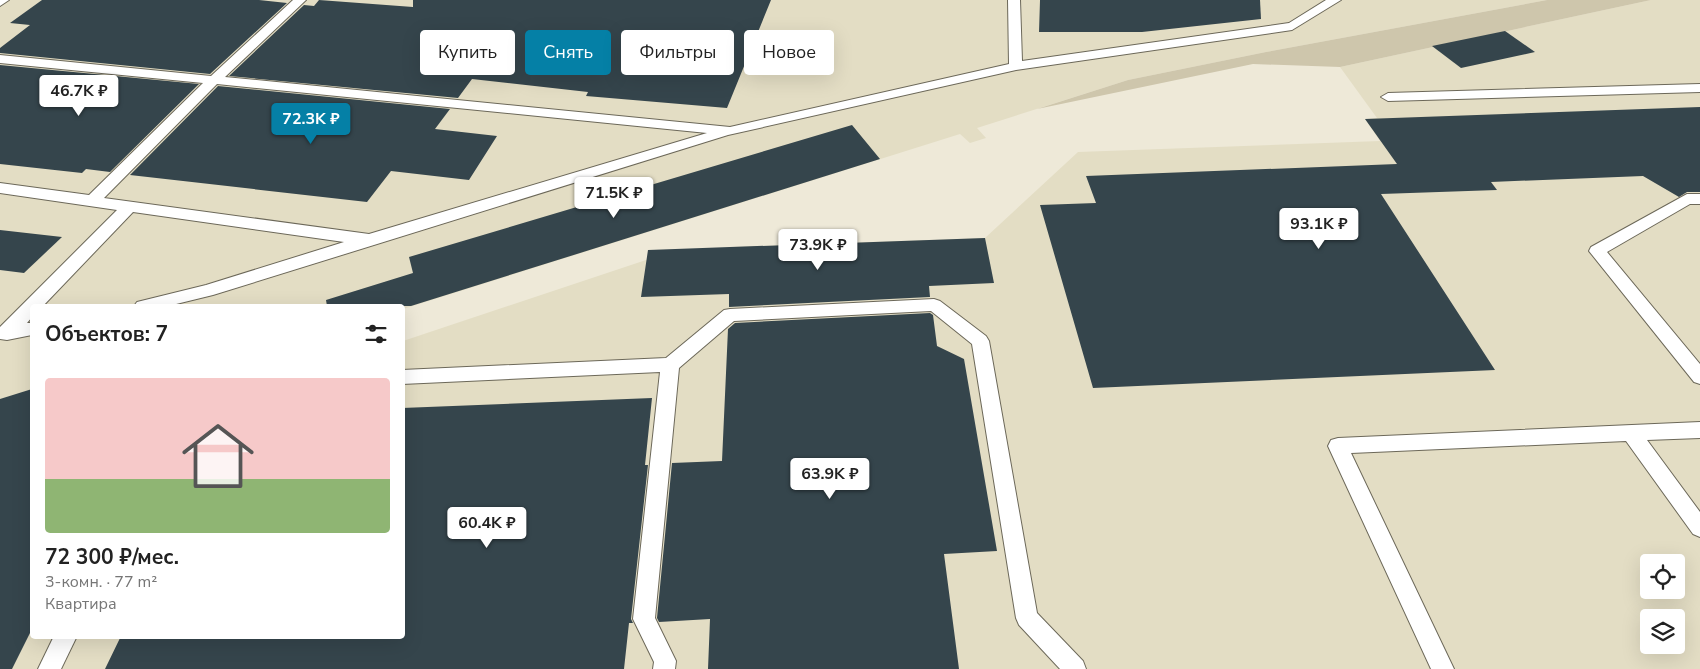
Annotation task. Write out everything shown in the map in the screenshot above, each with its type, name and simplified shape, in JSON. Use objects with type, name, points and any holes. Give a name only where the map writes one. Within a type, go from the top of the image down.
[{"type":"lane","points":[[92,201],[214,80],[300,0]]},
{"type":"lane","points":[[1014,0],[1016,66]]},
{"type":"lane","points":[[152,304],[207,292],[369,240],[730,131],[1016,66],[1292,26],[1335,0]]},
{"type":"lane","points":[[0,59],[730,131]]},
{"type":"lane","points":[[1388,98],[1700,88]]},
{"type":"lane","points":[[0,188],[369,240]]},
{"type":"lane","points":[[1700,199],[1687,199],[1598,252],[1700,377]]},
{"type":"lane","points":[[32,304],[130,206]]},
{"type":"lane","points":[[405,378],[670,365],[730,315],[934,305],[980,341],[1027,618],[1075,669]]},
{"type":"lane","points":[[3,333],[30,306]]},
{"type":"lane","points":[[3,333],[30,329]]},
{"type":"lane","points":[[664,669],[665,661],[644,619],[670,365]]},
{"type":"lane","points":[[1442,669],[1338,446],[1700,430]]},
{"type":"lane","points":[[1631,433],[1700,528]]},
{"type":"lane","points":[[49,669],[64,639]]},
{"type":"shaded area","points":[[0,0],[1547,0],[1266,52],[1128,80],[977,128],[986,138],[970,143],[960,134],[405,308],[405,304],[30,304],[30,426],[0,435]]},
{"type":"shaded area","points":[[1547,0],[1651,0],[1340,67],[1253,64],[1037,109],[1128,80],[1266,52]]},
{"type":"shaded area","points":[[1651,0],[1700,0],[1700,669],[0,669],[0,476],[30,466],[30,639],[405,639],[405,340],[646,260],[675,259],[734,247],[985,238],[1078,152],[1380,141],[1365,119],[1377,118],[1340,67]]},
{"type":"building","points":[[42,0],[259,0],[287,3],[210,74],[0,53],[0,48],[30,25],[10,23]]},
{"type":"building","points":[[319,0],[413,7],[413,0],[771,0],[759,30],[744,30],[744,66],[727,108],[586,96],[588,92],[472,79],[458,98],[229,76],[304,5],[314,6]]},
{"type":"building","points":[[1040,0],[1260,0],[1261,19],[1142,32],[1039,32]]},
{"type":"building","points":[[1505,31],[1535,52],[1461,68],[1432,46]]},
{"type":"building","points":[[0,65],[199,84],[110,172],[86,169],[82,173],[0,164]]},
{"type":"building","points":[[218,86],[450,109],[435,129],[497,136],[469,180],[391,171],[367,202],[130,175]]},
{"type":"building","points":[[1700,107],[1700,192],[1687,192],[1679,197],[1643,176],[1491,182],[1497,190],[1381,194],[1495,370],[1093,388],[1040,205],[1096,203],[1086,176],[1397,164],[1365,119]]},
{"type":"building","points":[[852,125],[880,159],[411,306],[405,306],[405,304],[327,304],[326,300],[413,273],[409,257]]},
{"type":"building","points":[[0,230],[62,237],[24,273],[0,270]]},
{"type":"building","points":[[985,238],[994,283],[929,286],[930,297],[729,307],[729,294],[641,297],[648,250]]},
{"type":"building","points":[[930,313],[933,315],[937,346],[964,359],[997,551],[944,554],[959,669],[708,669],[710,619],[659,622],[657,618],[672,463],[722,461],[728,329],[735,323]]},
{"type":"building","points":[[30,390],[30,633],[12,669],[0,669],[0,399]]},
{"type":"building","points":[[652,398],[645,465],[648,465],[631,619],[633,623],[629,623],[624,669],[105,669],[120,639],[405,639],[405,408]]}]
